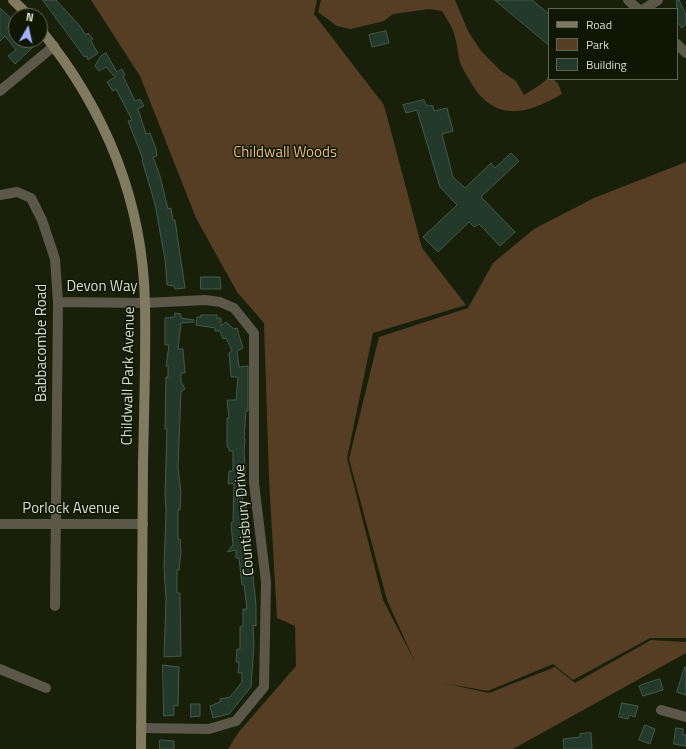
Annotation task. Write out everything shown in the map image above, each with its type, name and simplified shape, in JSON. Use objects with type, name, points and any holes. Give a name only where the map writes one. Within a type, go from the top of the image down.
[{"type":"street","points":[[13,0],[21,8]]},
{"type":"street","points":[[628,0],[637,8]]},
{"type":"street","points":[[646,8],[658,0]]},
{"type":"street","name":"Childwall Park Avenue","points":[[48,39],[89,98],[104,128],[120,166],[137,228],[145,303],[141,749]]},
{"type":"street","points":[[678,45],[686,53]]},
{"type":"street","points":[[0,91],[54,46]]},
{"type":"street","name":"Babbacombe Road","points":[[0,195],[17,192],[31,198],[42,220],[55,259],[58,302],[55,606]]},
{"type":"street","name":"Countisbury Drive","points":[[141,728],[209,729],[236,721],[264,687],[266,582],[254,483],[254,333],[234,308],[220,302],[206,300],[145,303]]},
{"type":"street","name":"Devon Way","points":[[58,302],[145,303]]},
{"type":"street","name":"Porlock Avenue","points":[[0,524],[143,524]]},
{"type":"street","points":[[0,669],[46,688]]},
{"type":"street","points":[[661,710],[686,717]]},
{"type":"green space","name":"Childwall Woods","points":[[91,0],[317,0],[314,14],[384,105],[422,248],[466,305],[373,333],[347,458],[383,600],[415,662],[387,600],[349,459],[379,337],[468,308],[493,263],[534,229],[594,198],[686,162],[686,638],[650,638],[573,680],[553,664],[488,691],[443,683],[489,693],[555,667],[575,683],[651,640],[686,642],[686,653],[513,749],[228,749],[238,733],[296,666],[295,626],[277,618],[269,479],[264,323],[237,292],[196,218],[140,76]]},
{"type":"green space","points":[[321,0],[455,0],[468,31],[481,51],[501,71],[516,81],[524,95],[548,78],[548,80],[554,80],[558,84],[562,94],[536,107],[523,110],[512,111],[500,109],[489,104],[479,94],[463,70],[454,33],[442,11],[429,9],[393,14],[384,21],[351,29],[337,26],[318,12]]},
{"type":"building","points":[[43,0],[56,0],[86,35],[88,33],[93,39],[91,41],[98,53],[88,60],[87,56],[85,57]]},
{"type":"building","points":[[495,0],[532,0],[548,13],[548,44]]},
{"type":"building","points":[[677,0],[679,0],[686,15],[686,24],[682,28],[678,23]]},
{"type":"building","points":[[0,8],[8,16],[8,40],[5,36],[0,41]]},
{"type":"building","points":[[386,31],[389,43],[372,47],[369,35]]},
{"type":"building","points":[[14,48],[32,48],[15,64],[8,56],[16,50]]},
{"type":"building","points":[[106,53],[117,72],[122,69],[125,75],[123,76],[135,101],[140,99],[144,106],[138,109],[146,134],[150,133],[156,149],[157,156],[153,157],[160,176],[168,209],[171,208],[173,220],[175,220],[185,288],[175,289],[174,286],[167,285],[165,259],[155,204],[142,160],[143,159],[128,121],[132,120],[116,89],[113,91],[107,82],[115,77],[106,67],[99,71],[95,66],[100,57]]},
{"type":"building","points":[[424,100],[426,105],[433,106],[434,111],[447,108],[453,131],[442,134],[453,177],[465,188],[491,163],[495,168],[511,153],[519,161],[481,197],[515,232],[500,246],[479,224],[474,227],[469,222],[438,252],[423,237],[457,205],[440,187],[417,110],[406,113],[403,105]]},
{"type":"building","points":[[201,277],[220,277],[221,289],[201,289]]},
{"type":"building","points":[[175,313],[181,314],[181,318],[194,320],[194,322],[181,323],[178,349],[183,349],[185,373],[181,373],[181,382],[185,389],[181,392],[178,468],[181,492],[180,510],[178,510],[178,539],[180,539],[181,551],[179,570],[177,570],[177,593],[180,593],[181,656],[164,657],[166,600],[164,567],[167,429],[165,429],[166,377],[168,377],[168,366],[166,366],[169,345],[165,345],[165,318],[174,317]]},
{"type":"building","points":[[201,315],[217,315],[217,318],[221,318],[221,326],[226,322],[234,329],[237,328],[243,348],[237,351],[239,367],[248,366],[248,411],[246,411],[244,439],[246,483],[242,483],[243,507],[246,507],[256,605],[256,626],[253,625],[254,645],[251,687],[229,714],[213,718],[210,706],[220,702],[220,699],[230,697],[242,682],[242,673],[238,673],[239,662],[236,662],[237,649],[240,649],[240,627],[243,626],[243,609],[247,609],[244,585],[242,585],[239,558],[236,558],[236,550],[227,552],[233,545],[231,523],[233,522],[234,483],[228,484],[229,471],[233,471],[233,451],[229,451],[229,447],[227,447],[227,418],[229,418],[227,400],[236,400],[238,377],[231,377],[229,353],[232,351],[226,338],[223,339],[220,331],[215,331],[215,328],[196,325],[197,317],[201,317]]},
{"type":"building","points":[[163,665],[179,667],[178,706],[174,705],[174,715],[164,716]]},
{"type":"building","points":[[685,667],[686,668],[686,695],[677,692]]},
{"type":"building","points":[[660,679],[663,690],[643,696],[639,686]]},
{"type":"building","points":[[622,703],[638,706],[635,717],[629,715],[628,719],[619,717]]},
{"type":"building","points":[[191,704],[200,704],[200,716],[191,717]]},
{"type":"building","points":[[645,725],[655,729],[650,744],[639,740]]},
{"type":"building","points":[[676,728],[683,729],[683,735],[686,735],[686,746],[674,744]]},
{"type":"building","points":[[591,733],[592,749],[564,749],[563,739],[580,737],[580,734]]},
{"type":"building","points":[[160,740],[174,741],[174,749],[160,749]]}]
